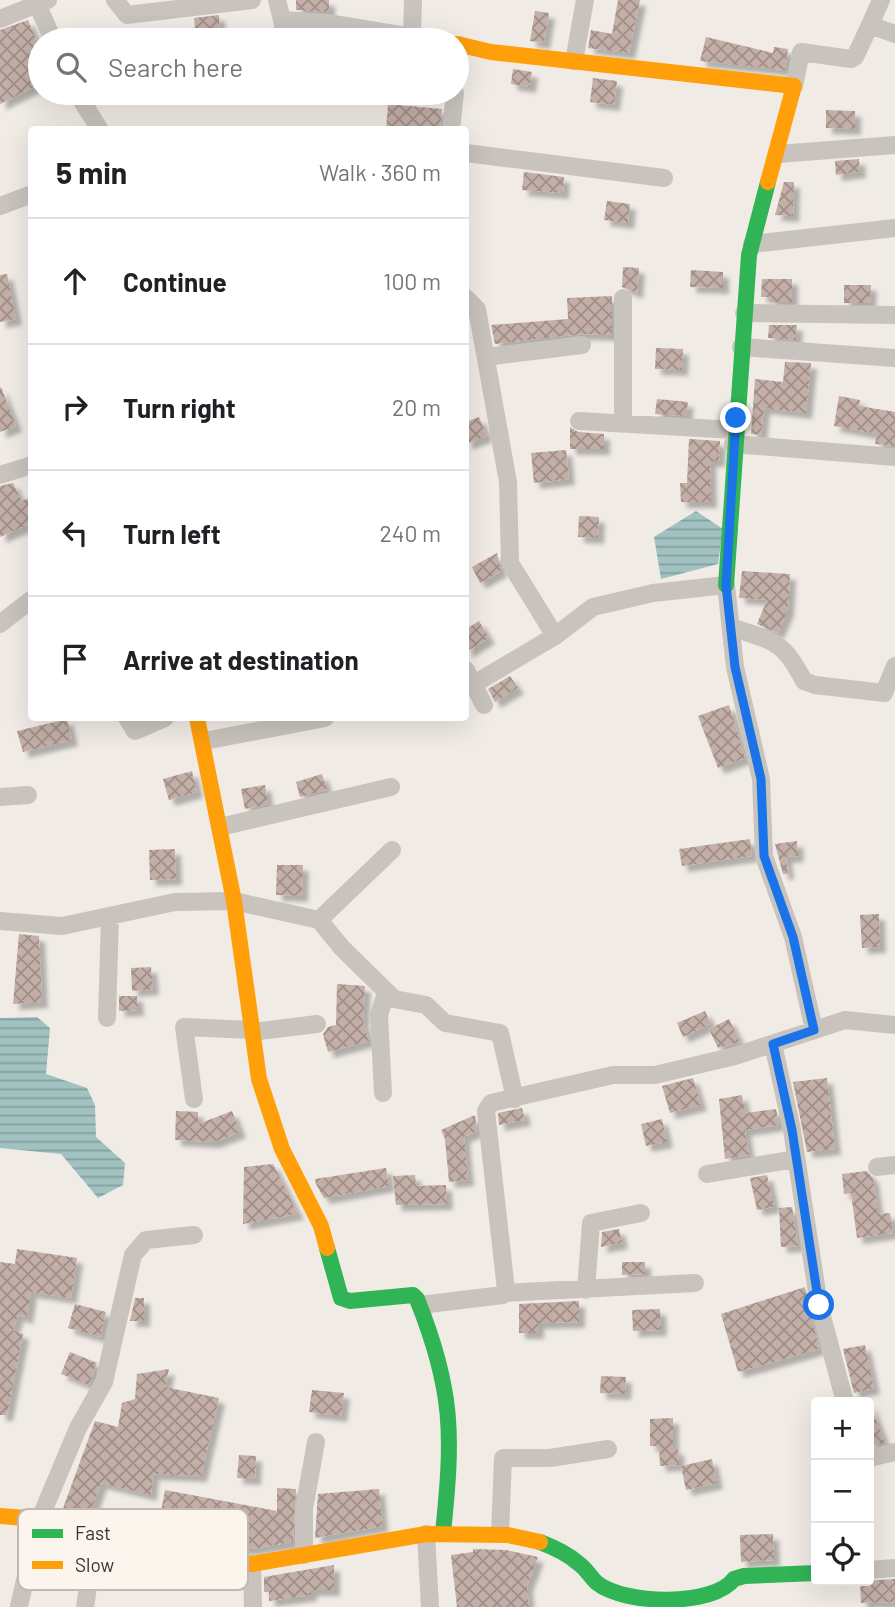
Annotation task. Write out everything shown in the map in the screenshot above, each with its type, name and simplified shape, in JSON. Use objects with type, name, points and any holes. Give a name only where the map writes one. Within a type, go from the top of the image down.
[{"type":"street","points":[[115,0],[127,15],[251,0]]},
{"type":"street","points":[[277,0],[283,28]]},
{"type":"street","points":[[412,28],[413,0]]},
{"type":"street","points":[[574,61],[585,0]]},
{"type":"street","points":[[814,1030],[793,937],[764,856],[761,779],[735,667],[726,585],[734,437],[752,244],[778,154],[801,52],[853,58],[881,0]]},
{"type":"street","points":[[0,19],[43,2],[50,28]]},
{"type":"street","points":[[282,20],[343,28]]},
{"type":"street","points":[[870,25],[895,34]]},
{"type":"street","points":[[469,47],[794,86]]},
{"type":"street","points":[[84,105],[98,126]]},
{"type":"street","points":[[452,126],[453,105]]},
{"type":"street","points":[[778,154],[895,145]]},
{"type":"street","points":[[469,153],[664,178]]},
{"type":"street","points":[[0,206],[28,196]]},
{"type":"street","points":[[752,244],[895,228]]},
{"type":"street","points":[[623,298],[623,423]]},
{"type":"street","points":[[469,300],[475,305],[473,331],[486,356],[508,482],[510,563],[555,636]]},
{"type":"street","points":[[744,313],[895,316]]},
{"type":"street","points":[[486,356],[582,345]]},
{"type":"street","points":[[741,347],[895,358]]},
{"type":"street","points":[[579,421],[623,423],[895,457]]},
{"type":"street","points":[[0,475],[28,466]]},
{"type":"street","points":[[484,705],[470,677],[555,636],[593,607],[653,593],[726,585]]},
{"type":"street","points":[[0,624],[28,602]]},
{"type":"street","points":[[732,627],[780,644],[790,654],[804,681],[815,685],[884,693],[895,666]]},
{"type":"street","points":[[129,721],[135,731],[158,721]]},
{"type":"street","points":[[198,721],[234,901],[259,1079],[282,1149],[321,1226],[341,1298],[350,1301],[409,1294],[417,1299],[420,1305],[440,1359],[446,1390],[449,1472],[435,1534],[430,1607]]},
{"type":"street","points":[[204,741],[309,721]]},
{"type":"street","points":[[220,827],[391,787]]},
{"type":"street","points":[[0,797],[28,795]]},
{"type":"street","points":[[319,920],[392,850]]},
{"type":"street","points":[[0,921],[62,926],[174,902],[234,901],[319,920],[394,999],[426,1005],[445,1023],[500,1033],[515,1099]]},
{"type":"street","points":[[107,1018],[110,916]]},
{"type":"street","points":[[383,1093],[379,1015],[386,993]]},
{"type":"street","points":[[505,1293],[497,1186],[486,1111],[491,1103],[613,1075],[655,1075],[773,1044],[845,1020],[895,1025]]},
{"type":"street","points":[[194,1099],[184,1027],[252,1031],[317,1024]]},
{"type":"street","points":[[773,1044],[796,1159],[819,1305],[844,1397]]},
{"type":"street","points":[[706,1174],[796,1159]]},
{"type":"street","points":[[586,1290],[591,1223],[640,1213]]},
{"type":"street","points":[[44,1509],[78,1428],[104,1382],[133,1255],[146,1240],[194,1235]]},
{"type":"street","points":[[420,1305],[505,1293],[695,1283]]},
{"type":"street","points":[[304,1555],[304,1510],[316,1442]]},
{"type":"street","points":[[500,1534],[503,1458],[550,1458],[608,1449]]},
{"type":"street","points":[[874,1457],[895,1452]]},
{"type":"street","points":[[0,1516],[18,1518]]},
{"type":"street","points":[[248,1564],[435,1534],[500,1534],[542,1542],[579,1563],[598,1584],[636,1598],[672,1602],[725,1599],[734,1579],[744,1576],[811,1573]]},
{"type":"street","points":[[252,1564],[253,1607]]},
{"type":"street","points":[[874,1570],[895,1568]]},
{"type":"water","points":[[696,511],[723,529],[718,564],[661,579],[654,537]]},
{"type":"water","points":[[37,1017],[50,1028],[46,1074],[87,1088],[95,1105],[96,1137],[125,1163],[123,1185],[98,1198],[61,1154],[0,1148],[0,1018]]},
{"type":"building","points":[[296,0],[329,0],[329,12],[296,10]]},
{"type":"building","points":[[618,0],[640,0],[629,53],[588,48],[591,30],[612,34]]},
{"type":"building","points":[[535,11],[549,13],[544,43],[530,41]]},
{"type":"building","points":[[219,15],[220,28],[195,28],[194,18]]},
{"type":"building","points":[[28,20],[31,28],[28,28],[28,90],[0,104],[0,30]]},
{"type":"building","points":[[706,37],[773,53],[774,47],[788,49],[785,70],[700,61]]},
{"type":"building","points":[[513,69],[532,72],[530,87],[511,84]]},
{"type":"building","points":[[593,78],[617,81],[614,105],[590,102]]},
{"type":"building","points":[[388,105],[442,109],[440,126],[386,126]]},
{"type":"building","points":[[826,110],[855,111],[855,129],[826,128]]},
{"type":"building","points":[[859,159],[860,172],[836,175],[835,161]]},
{"type":"building","points":[[524,172],[564,177],[563,193],[522,190]]},
{"type":"building","points":[[784,182],[794,182],[793,216],[775,215]]},
{"type":"building","points":[[607,201],[630,204],[628,223],[604,220]]},
{"type":"building","points":[[623,267],[639,268],[637,293],[622,287]]},
{"type":"building","points":[[691,270],[723,272],[723,288],[690,287]]},
{"type":"building","points":[[7,274],[16,319],[0,322],[0,275]]},
{"type":"building","points":[[762,279],[792,279],[792,302],[770,302],[770,297],[761,297]]},
{"type":"building","points":[[844,285],[871,285],[870,303],[844,303]]},
{"type":"building","points":[[612,296],[612,335],[581,334],[495,344],[491,325],[568,319],[567,298]]},
{"type":"building","points":[[769,325],[797,325],[796,340],[768,338]]},
{"type":"building","points":[[656,348],[683,349],[682,370],[655,369]]},
{"type":"building","points":[[785,362],[811,363],[806,413],[764,408],[761,435],[751,434],[755,379],[783,382]]},
{"type":"building","points":[[0,388],[16,426],[0,432]]},
{"type":"building","points":[[839,396],[860,400],[859,406],[895,412],[895,446],[875,444],[877,434],[834,426]]},
{"type":"building","points":[[657,399],[688,402],[686,416],[655,414]]},
{"type":"building","points":[[479,417],[487,436],[469,443],[469,421]]},
{"type":"building","points":[[570,427],[578,432],[604,434],[604,449],[570,449]]},
{"type":"building","points":[[689,439],[720,441],[719,461],[710,461],[711,502],[681,502],[680,483],[687,483]]},
{"type":"building","points":[[566,450],[569,479],[534,483],[531,453]]},
{"type":"building","points":[[13,483],[21,501],[28,498],[28,525],[0,537],[0,486]]},
{"type":"building","points":[[579,516],[599,517],[598,538],[578,537]]},
{"type":"building","points":[[497,553],[501,571],[480,583],[472,567]]},
{"type":"building","points":[[742,571],[790,574],[788,610],[778,633],[757,624],[767,600],[739,598]]},
{"type":"building","points":[[479,621],[489,638],[469,650],[469,627]]},
{"type":"building","points":[[510,676],[518,688],[495,702],[488,689]]},
{"type":"building","points":[[729,705],[745,758],[718,768],[698,716]]},
{"type":"building","points":[[67,721],[72,740],[23,752],[17,731]]},
{"type":"building","points":[[192,771],[197,792],[169,800],[163,779]]},
{"type":"building","points":[[322,774],[327,790],[300,797],[296,782]]},
{"type":"building","points":[[265,785],[268,804],[245,809],[241,789]]},
{"type":"building","points":[[750,839],[752,856],[682,866],[679,849]]},
{"type":"building","points":[[797,841],[798,856],[786,857],[788,874],[783,874],[775,844]]},
{"type":"building","points":[[175,849],[176,879],[150,880],[149,850]]},
{"type":"building","points":[[277,865],[303,865],[302,896],[276,895]]},
{"type":"building","points":[[879,914],[880,947],[862,948],[860,915]]},
{"type":"building","points":[[19,934],[39,936],[42,1002],[13,1004]]},
{"type":"building","points":[[151,967],[153,989],[132,991],[131,968]]},
{"type":"building","points":[[337,984],[365,986],[363,1022],[369,1041],[328,1052],[323,1034],[328,1027],[336,1025]]},
{"type":"building","points":[[119,996],[137,996],[138,1010],[119,1011]]},
{"type":"building","points":[[705,1011],[711,1024],[683,1037],[677,1023]]},
{"type":"building","points":[[729,1019],[740,1042],[718,1048],[709,1029]]},
{"type":"building","points":[[693,1078],[701,1105],[670,1113],[662,1086]]},
{"type":"building","points":[[827,1078],[835,1149],[807,1152],[793,1082]]},
{"type":"building","points":[[742,1095],[745,1113],[776,1109],[779,1125],[745,1130],[749,1155],[725,1159],[719,1099]]},
{"type":"building","points":[[522,1108],[525,1120],[499,1125],[498,1113]]},
{"type":"building","points":[[176,1111],[198,1112],[198,1124],[232,1111],[240,1132],[214,1142],[175,1140]]},
{"type":"building","points":[[475,1115],[477,1131],[464,1137],[468,1180],[449,1182],[445,1139],[441,1130]]},
{"type":"building","points":[[662,1119],[667,1142],[646,1146],[641,1124]]},
{"type":"building","points":[[273,1164],[298,1214],[243,1224],[244,1167]]},
{"type":"building","points":[[386,1168],[389,1186],[324,1198],[315,1179]]},
{"type":"building","points":[[867,1171],[873,1178],[878,1214],[890,1213],[893,1233],[857,1238],[851,1193],[844,1194],[842,1174]]},
{"type":"building","points":[[415,1175],[416,1186],[446,1185],[447,1204],[396,1205],[393,1176]]},
{"type":"building","points":[[767,1175],[774,1207],[757,1210],[750,1178]]},
{"type":"building","points":[[792,1207],[798,1246],[781,1247],[779,1208]]},
{"type":"building","points":[[619,1229],[622,1243],[601,1247],[602,1232]]},
{"type":"building","points":[[17,1249],[77,1258],[71,1298],[31,1292],[27,1318],[18,1315],[13,1330],[23,1334],[7,1415],[0,1415],[0,1262],[15,1264]]},
{"type":"building","points":[[622,1262],[645,1262],[645,1274],[622,1275]]},
{"type":"building","points":[[805,1287],[819,1349],[738,1372],[721,1314]]},
{"type":"building","points":[[135,1298],[144,1298],[144,1321],[130,1321]]},
{"type":"building","points":[[579,1301],[579,1322],[538,1323],[538,1333],[519,1333],[519,1304]]},
{"type":"building","points":[[75,1304],[106,1312],[100,1337],[68,1328]]},
{"type":"building","points":[[660,1309],[661,1330],[633,1331],[632,1310]]},
{"type":"building","points":[[865,1345],[874,1388],[854,1393],[843,1349]]},
{"type":"building","points":[[70,1352],[97,1363],[89,1385],[61,1374]]},
{"type":"building","points":[[169,1369],[165,1387],[219,1398],[201,1476],[153,1474],[151,1495],[101,1483],[92,1509],[63,1509],[95,1421],[118,1427],[122,1403],[135,1399],[137,1374]]},
{"type":"building","points":[[601,1376],[626,1377],[625,1394],[600,1393]]},
{"type":"building","points":[[312,1390],[344,1393],[341,1416],[309,1412]]},
{"type":"building","points":[[874,1415],[885,1443],[874,1445]]},
{"type":"building","points":[[673,1418],[673,1449],[678,1449],[679,1465],[660,1466],[659,1446],[650,1446],[650,1419]]},
{"type":"building","points":[[239,1455],[256,1456],[255,1479],[237,1478]]},
{"type":"building","points":[[712,1459],[717,1483],[686,1490],[681,1466]]},
{"type":"building","points":[[277,1488],[296,1489],[293,1542],[251,1549],[248,1549],[248,1509],[161,1509],[165,1490],[277,1511]]},
{"type":"building","points":[[379,1489],[382,1526],[315,1538],[318,1494]]},
{"type":"building","points":[[773,1534],[774,1560],[741,1562],[740,1535]]},
{"type":"building","points":[[473,1549],[506,1550],[538,1557],[527,1586],[529,1607],[457,1607],[451,1555],[473,1552]]},
{"type":"building","points":[[334,1565],[334,1590],[311,1590],[311,1595],[269,1601],[269,1592],[264,1592],[264,1577]]},
{"type":"building","points":[[895,1579],[895,1602],[861,1603],[860,1586],[874,1586],[874,1580]]},
{"type":"traffic: fast","points":[[726,585],[749,255],[768,182]]},
{"type":"traffic: fast","points":[[327,1248],[341,1298],[350,1301],[413,1295],[417,1299],[438,1361],[448,1414],[448,1468],[443,1533]]},
{"type":"traffic: fast","points":[[540,1542],[570,1557],[597,1583],[610,1590],[647,1599],[668,1600],[708,1595],[744,1576],[811,1573]]},
{"type":"traffic: slow","points":[[469,47],[491,52],[794,86],[768,182]]},
{"type":"traffic: slow","points":[[198,721],[234,901],[259,1079],[282,1149],[321,1226],[327,1248]]},
{"type":"traffic: slow","points":[[0,1516],[18,1517]]},
{"type":"traffic: slow","points":[[248,1564],[426,1534],[508,1535],[540,1542]]},
{"type":"route","points":[[736,418],[726,585],[735,667],[761,779],[764,856],[768,873],[785,907],[814,1030],[773,1044],[792,1130],[819,1305]]}]
